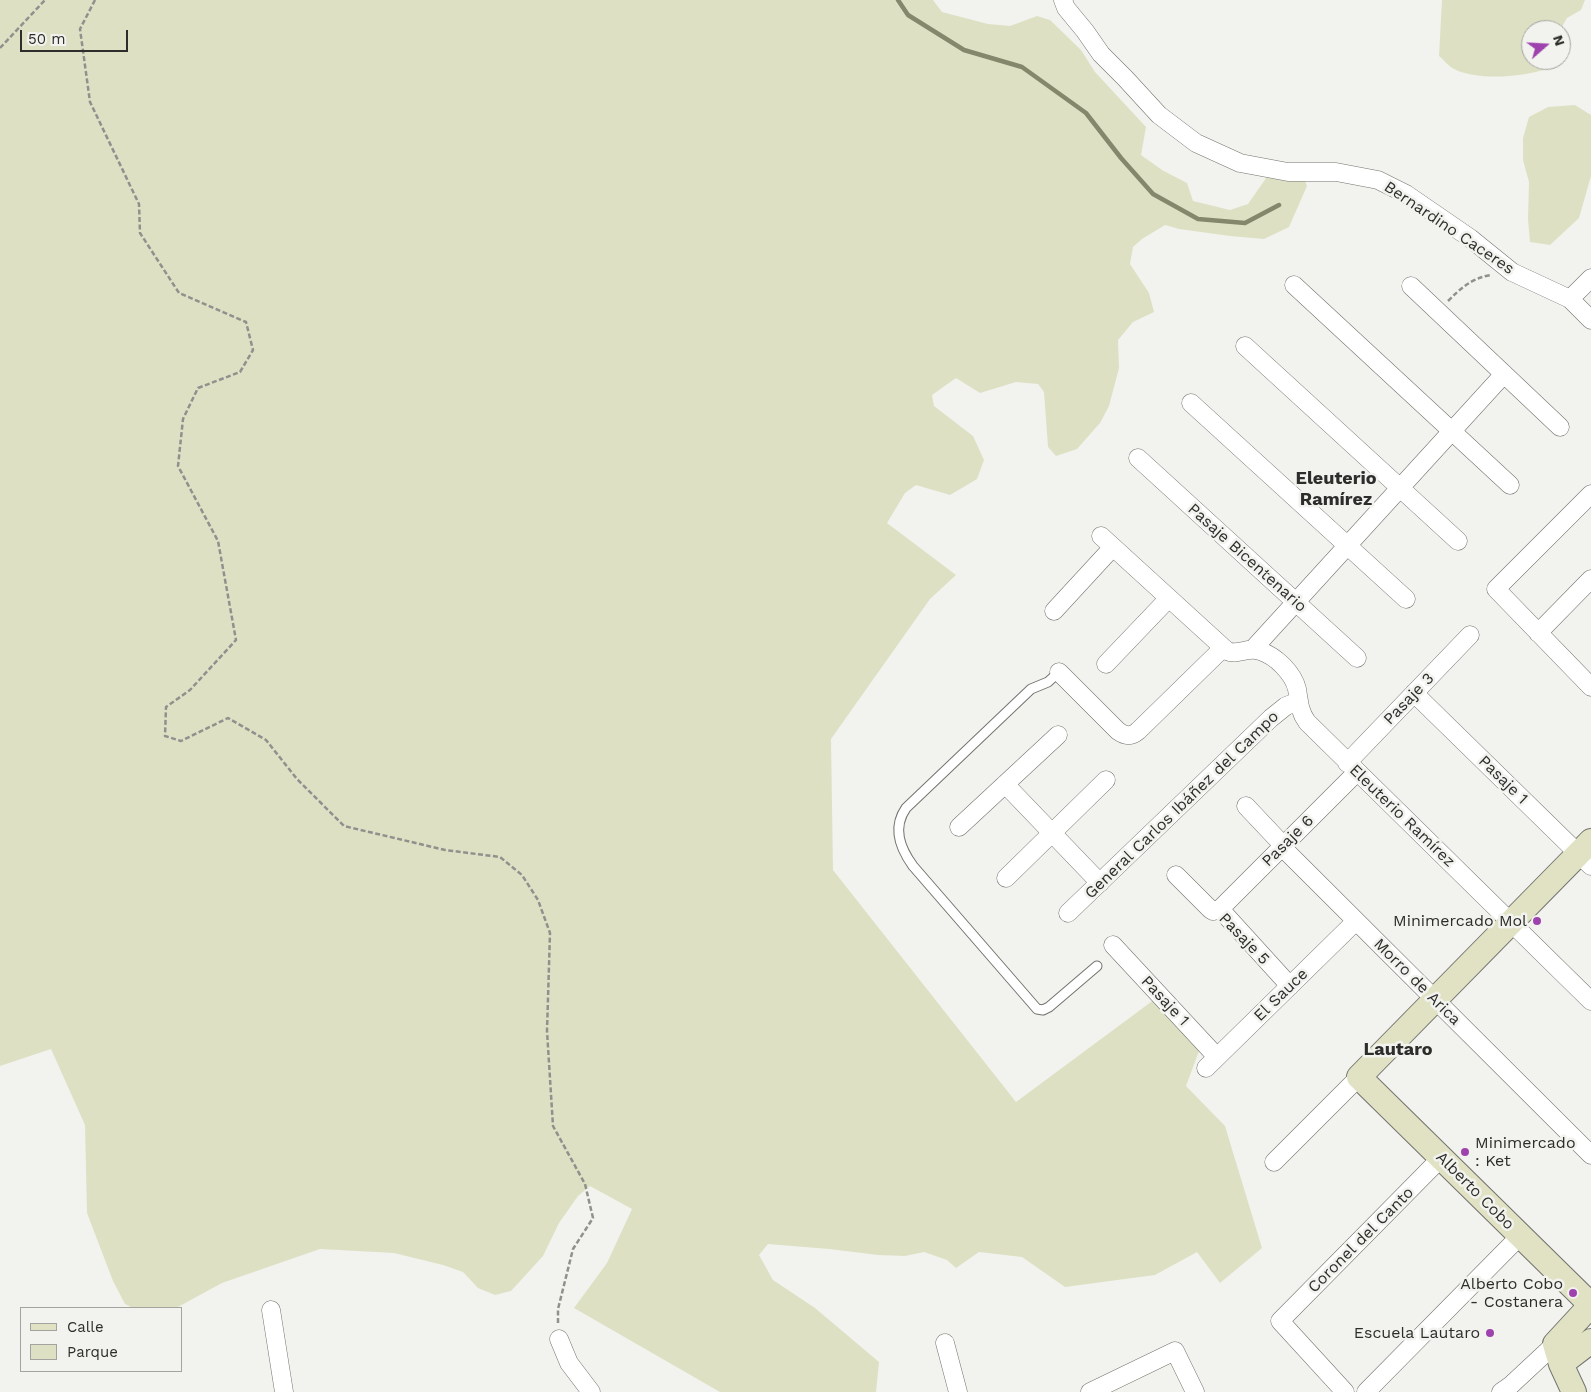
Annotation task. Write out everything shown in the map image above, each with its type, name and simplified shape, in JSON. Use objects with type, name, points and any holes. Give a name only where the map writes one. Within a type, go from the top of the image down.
[{"type":"street","name":"Bernardino Caceres","points":[[1062,0],[1100,54],[1159,115],[1196,144],[1240,162],[1288,172],[1336,172],[1378,180],[1406,194],[1470,238],[1512,272],[1570,299]]},
{"type":"street","points":[[1591,278],[1570,299],[1591,320]]},
{"type":"street","points":[[1294,285],[1510,485]]},
{"type":"street","points":[[1411,286],[1560,428]]},
{"type":"street","points":[[1245,346],[1458,541]]},
{"type":"street","points":[[1054,611],[1107,542],[1223,648],[1236,653],[1253,649],[1504,374]]},
{"type":"street","points":[[1191,403],[1406,599]]},
{"type":"street","name":"Pasaje Bicentenario","points":[[1138,458],[1356,658]]},
{"type":"street","points":[[1588,678],[1538,633],[1496,589],[1591,494]]},
{"type":"street","points":[[1538,633],[1591,579]]},
{"type":"street","points":[[1106,664],[1169,598]]},
{"type":"street","name":"Pasaje 3","points":[[1352,768],[1414,694],[1470,635]]},
{"type":"street","points":[[1059,672],[1118,731],[1122,734],[1131,735],[1138,731],[1223,648]]},
{"type":"street","name":"Eleuterio Ramírez","points":[[1253,649],[1264,652],[1287,671],[1294,680],[1300,712],[1307,722],[1591,1001]]},
{"type":"street","name":"Pasaje 1","points":[[1414,694],[1587,854]]},
{"type":"street","name":"General Carlos Ibáñez del Campo","points":[[1068,913],[1271,718],[1286,706],[1298,700]]},
{"type":"street","points":[[959,827],[1058,734]]},
{"type":"street","name":"Pasaje 6","points":[[1220,909],[1282,847],[1352,768]]},
{"type":"street","points":[[1006,878],[1106,780]]},
{"type":"street","points":[[1005,784],[1100,883]]},
{"type":"street","name":"Morro de Arica","points":[[1246,806],[1282,847],[1591,1156]]},
{"type":"street","points":[[1274,1162],[1511,923],[1587,854]]},
{"type":"street","name":"Pasaje 5","points":[[1176,875],[1212,911],[1220,909],[1290,986]]},
{"type":"street","name":"El Sauce","points":[[1211,1063],[1356,921]]},
{"type":"street","name":"Pasaje 1","points":[[1113,945],[1211,1063]]},
{"type":"street","name":"Alberto Cobo","points":[[1359,1077],[1591,1305]]},
{"type":"street","name":"Coronel del Canto","points":[[1345,1392],[1280,1321],[1441,1158]]},
{"type":"street","points":[[1366,1392],[1520,1236]]},
{"type":"street","points":[[1565,1369],[1591,1305]]},
{"type":"street","points":[[272,1310],[284,1392]]},
{"type":"street","points":[[559,1339],[566,1357],[576,1374],[591,1392]]},
{"type":"street","points":[[1501,1392],[1510,1385],[1565,1369],[1591,1341]]},
{"type":"street","points":[[945,1343],[958,1392]]},
{"type":"street","points":[[1090,1392],[1175,1351],[1195,1392]]},
{"type":"lane","points":[[1059,672],[1048,682],[1031,688],[906,808],[899,821],[899,836],[903,850],[913,866],[1037,1009],[1043,1010],[1050,1007],[1097,966]]},
{"type":"path","points":[[0,48],[45,0]]},
{"type":"path","points":[[95,0],[80,29],[90,102],[139,204],[140,233],[179,293],[246,322],[253,350],[240,372],[198,388],[183,419],[178,466],[218,541],[236,640],[190,690],[166,707],[165,736],[181,741],[228,718],[266,740],[297,779],[344,826],[445,850],[500,857],[522,875],[538,900],[550,933],[547,1031],[553,1126],[585,1184],[593,1218],[573,1249],[558,1309],[559,1339]]},
{"type":"path","points":[[1438,311],[1467,284],[1481,276],[1512,272]]},
{"type":"green space","points":[[0,0],[933,0],[942,12],[988,24],[1010,26],[1037,16],[1050,20],[1081,50],[1095,72],[1146,127],[1141,155],[1162,170],[1187,183],[1193,201],[1230,210],[1248,204],[1271,171],[1304,178],[1307,186],[1289,227],[1264,239],[1179,229],[1165,225],[1133,247],[1130,264],[1149,293],[1154,312],[1133,322],[1118,340],[1119,368],[1109,406],[1100,423],[1077,449],[1056,456],[1048,447],[1044,392],[1038,384],[1016,382],[980,393],[956,378],[932,395],[934,406],[973,436],[984,460],[977,479],[950,495],[916,485],[905,493],[887,523],[956,575],[930,599],[831,739],[833,870],[1016,1102],[1155,999],[1199,1051],[1186,1086],[1225,1126],[1262,1248],[1220,1283],[1197,1252],[1155,1275],[1065,1287],[1022,1257],[979,1252],[956,1268],[947,1260],[924,1252],[905,1256],[878,1255],[768,1244],[759,1255],[773,1280],[815,1308],[879,1362],[876,1392],[720,1392],[574,1308],[607,1263],[632,1209],[590,1186],[578,1196],[559,1223],[543,1256],[511,1291],[495,1295],[478,1288],[463,1272],[394,1253],[320,1249],[222,1283],[178,1307],[131,1307],[125,1304],[113,1281],[87,1213],[85,1125],[51,1049],[0,1066]]},
{"type":"green space","points":[[1442,0],[1585,0],[1581,10],[1566,20],[1521,20],[1521,70],[1544,70],[1513,76],[1475,75],[1452,68],[1439,56]]},
{"type":"green space","points":[[1575,105],[1591,115],[1591,176],[1579,218],[1550,245],[1530,242],[1528,219],[1529,182],[1523,160],[1523,138],[1529,117],[1548,107]]},
{"type":"waterway","points":[[898,0],[908,15],[964,50],[1022,67],[1086,113],[1121,158],[1153,194],[1198,219],[1245,223],[1279,205]]},
{"type":"place","name":"Minimercado Mol","points":[[1537,921]]},
{"type":"place","name":"Minimercado : Ket","points":[[1465,1152]]},
{"type":"place","name":"Alberto Cobo - Costanera","points":[[1573,1293]]},
{"type":"place","name":"Escuela Lautaro","points":[[1490,1333]]},
{"type":"district","name":"Eleuterio Ramírez","points":[[1336,489]]},
{"type":"district","name":"Lautaro","points":[[1398,1050]]}]
